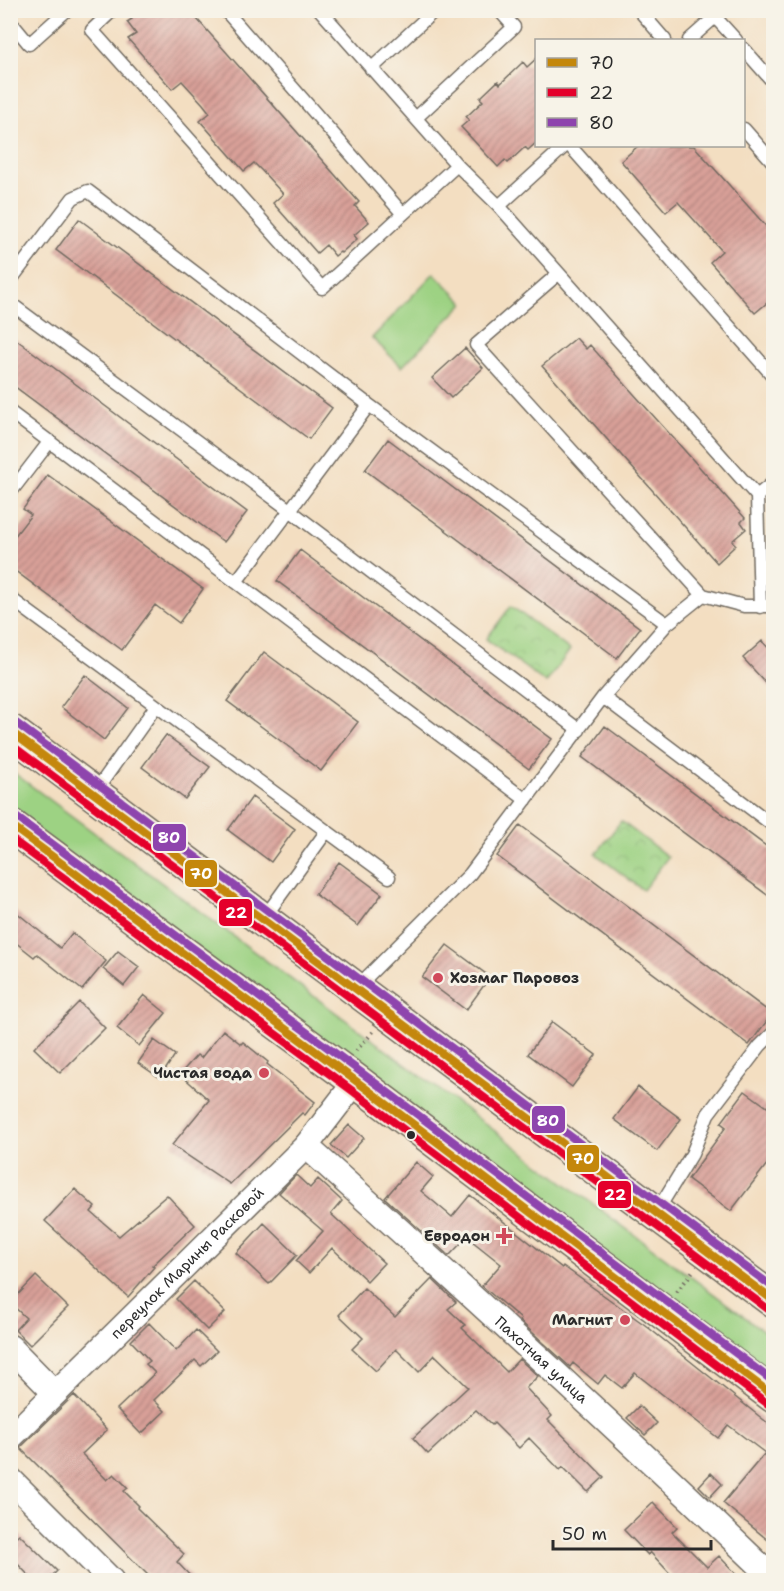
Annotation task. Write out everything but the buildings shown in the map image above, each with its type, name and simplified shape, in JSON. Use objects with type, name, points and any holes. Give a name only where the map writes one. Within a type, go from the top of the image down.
[{"type":"main road","points":[[10,732],[95,793],[774,1301]]},
{"type":"main road","points":[[10,825],[348,1075],[774,1396]]},
{"type":"street","name":"переулок Марины Расковой","points":[[10,1438],[306,1146],[348,1075]]},
{"type":"street","name":"Пахотная улица","points":[[306,1146],[677,1485],[774,1579]]},
{"type":"street","points":[[10,1347],[55,1393]]},
{"type":"street","points":[[10,1479],[111,1581]]},
{"type":"lane","points":[[10,21],[29,44],[67,10]]},
{"type":"lane","points":[[113,10],[92,30],[322,288],[457,165]]},
{"type":"lane","points":[[225,10],[403,214]]},
{"type":"lane","points":[[320,10],[371,69],[417,117],[457,165],[499,206],[757,496],[760,607]]},
{"type":"lane","points":[[371,69],[435,10]]},
{"type":"lane","points":[[417,117],[514,27],[499,10]]},
{"type":"lane","points":[[639,10],[664,39]]},
{"type":"lane","points":[[689,39],[719,14],[735,39]]},
{"type":"lane","points":[[745,50],[774,83]]},
{"type":"lane","points":[[745,130],[774,163]]},
{"type":"lane","points":[[499,206],[564,147]]},
{"type":"lane","points":[[571,147],[774,377]]},
{"type":"lane","points":[[10,281],[73,198],[88,191],[369,405],[667,624]]},
{"type":"lane","points":[[558,274],[476,345],[703,595],[744,606],[774,606]]},
{"type":"lane","points":[[10,303],[291,511],[579,730]]},
{"type":"lane","points":[[236,582],[369,405]]},
{"type":"lane","points":[[10,411],[526,800]]},
{"type":"lane","points":[[10,493],[50,441]]},
{"type":"lane","points":[[757,496],[774,482]]},
{"type":"lane","points":[[356,988],[470,874],[603,697],[667,624],[703,595]]},
{"type":"lane","points":[[10,598],[389,877]]},
{"type":"lane","points":[[603,697],[774,826]]},
{"type":"lane","points":[[95,793],[156,706]]},
{"type":"lane","points":[[263,919],[326,832]]},
{"type":"lane","points":[[656,1213],[692,1154],[708,1114],[760,1046],[774,1032]]},
{"type":"path","points":[[348,1075],[390,1014]]},
{"type":"path","points":[[662,1312],[708,1252]]},
{"type":"green space","points":[[434,273],[464,303],[402,367],[372,338]]},
{"type":"green space","points":[[511,606],[570,650],[546,683],[486,639]]},
{"type":"green space","points":[[10,770],[773,1338],[773,1390],[11,817]]},
{"type":"green space","points":[[621,821],[668,857],[643,890],[596,854]]},
{"type":"transit line","name":"80","points":[[16,723],[774,1288]]},
{"type":"transit line","name":"70","points":[[10,731],[774,1301]]},
{"type":"transit line","name":"22","points":[[10,744],[768,1309]]},
{"type":"transit line","name":"80","points":[[16,817],[774,1382]]},
{"type":"transit line","name":"70","points":[[10,825],[356,1081],[774,1396]]},
{"type":"transit line","name":"22","points":[[10,838],[350,1089],[768,1404]]},
{"type":"place","name":"Хозмаг Паровоз","points":[[438,978]]},
{"type":"place","name":"Чистая вода","points":[[264,1073]]},
{"type":"place","name":"Евродон","points":[[504,1236]]},
{"type":"place","name":"Магнит","points":[[625,1320]]}]
